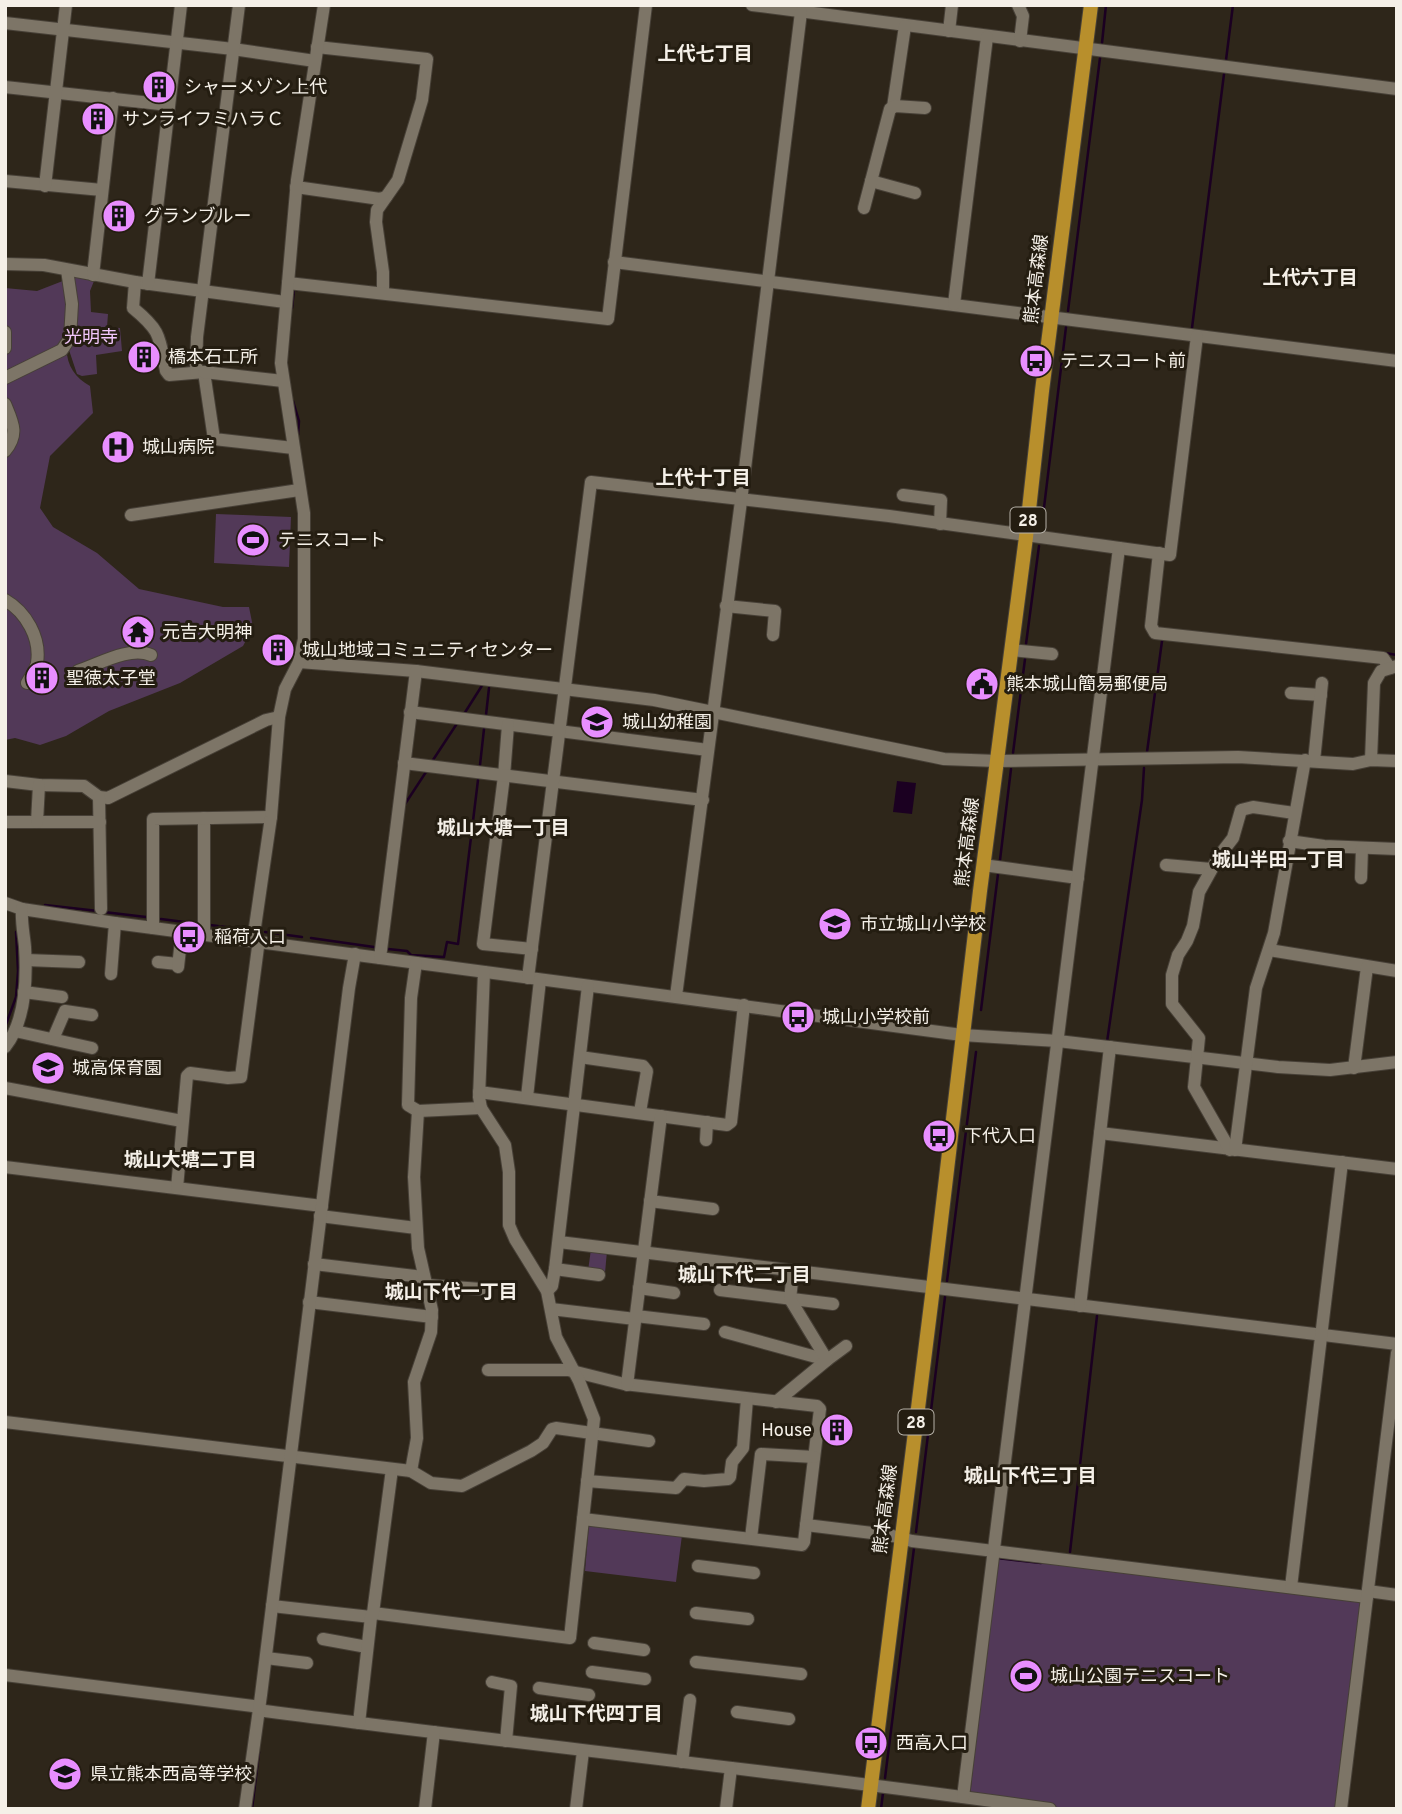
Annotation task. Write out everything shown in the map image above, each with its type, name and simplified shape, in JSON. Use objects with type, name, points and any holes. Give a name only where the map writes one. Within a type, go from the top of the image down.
[{"type":"main road","name":"熊本高森線","points":[[868,1809],[1091,5]]},
{"type":"street","points":[[45,186],[66,5]]},
{"type":"street","points":[[181,5],[169,105],[141,283],[133,309],[153,324],[158,332],[169,374],[200,372],[283,380]]},
{"type":"street","points":[[239,5],[203,291],[200,372],[215,439],[293,448]]},
{"type":"street","points":[[177,1188],[187,1076],[190,1073],[241,1077],[252,1007],[258,947],[254,934],[271,817],[279,717],[285,689],[299,662],[304,639],[304,513],[281,363],[296,187],[324,5]]},
{"type":"street","points":[[288,283],[608,319],[646,5]]},
{"type":"street","points":[[752,5],[1397,89]]},
{"type":"street","points":[[949,31],[952,5]]},
{"type":"street","points":[[1017,5],[1023,16],[1020,41]]},
{"type":"street","points":[[676,996],[741,501],[801,12]]},
{"type":"street","points":[[5,23],[315,61]]},
{"type":"street","points":[[864,208],[878,149],[892,107],[905,26]]},
{"type":"street","points":[[954,304],[987,37]]},
{"type":"street","points":[[317,47],[427,59],[422,100],[398,180],[377,210],[383,293]]},
{"type":"street","points":[[5,87],[169,105]]},
{"type":"street","points":[[93,275],[113,98]]},
{"type":"street","points":[[892,107],[925,108]]},
{"type":"street","points":[[5,181],[102,190]]},
{"type":"street","points":[[871,181],[915,193]]},
{"type":"street","points":[[296,187],[380,199],[386,197]]},
{"type":"street","points":[[614,262],[1397,361]]},
{"type":"street","points":[[5,264],[44,265],[141,283],[285,302]]},
{"type":"street","points":[[5,378],[62,350],[69,338],[72,304],[67,270]]},
{"type":"street","points":[[5,332],[5,348]]},
{"type":"street","points":[[527,1097],[534,979],[532,949],[591,482],[1170,555],[1197,336]]},
{"type":"street","points":[[5,404],[15,431],[12,442],[5,451]]},
{"type":"street","points":[[131,515],[299,490]]},
{"type":"street","points":[[902,495],[941,500],[940,524]]},
{"type":"street","points":[[963,1797],[1119,548]]},
{"type":"street","points":[[1159,553],[1151,626],[1156,633],[1383,658],[1393,667],[1379,673],[1374,683],[1371,760]]},
{"type":"street","points":[[5,600],[23,615],[31,627],[37,664],[27,683]]},
{"type":"street","points":[[726,606],[775,611],[773,635]]},
{"type":"street","points":[[1011,650],[1052,654]]},
{"type":"street","points":[[78,671],[134,652],[142,651],[151,655]]},
{"type":"street","points":[[299,662],[416,671],[654,700],[944,759],[997,761],[1238,757],[1357,764],[1371,760],[1397,761]]},
{"type":"street","points":[[380,958],[416,671]]},
{"type":"street","points":[[1233,1150],[1256,988],[1269,950],[1294,813],[1309,761],[1321,689],[1291,692]]},
{"type":"street","points":[[410,712],[708,750]]},
{"type":"street","points":[[5,781],[84,786],[99,797],[112,797],[266,720],[279,717]]},
{"type":"street","points":[[508,725],[505,776],[483,944],[532,949]]},
{"type":"street","points":[[404,763],[703,800]]},
{"type":"street","points":[[37,822],[39,785]]},
{"type":"street","points":[[99,797],[101,915]]},
{"type":"street","points":[[1233,1150],[1194,1087],[1198,1035],[1174,1008],[1171,988],[1176,959],[1189,937],[1199,892],[1233,838],[1238,816],[1244,808],[1294,813]]},
{"type":"street","points":[[153,928],[153,818],[271,817]]},
{"type":"street","points":[[204,818],[205,928]]},
{"type":"street","points":[[5,822],[100,822]]},
{"type":"street","points":[[1289,841],[1324,846],[1397,849]]},
{"type":"street","points":[[1362,848],[1362,878]]},
{"type":"street","points":[[983,865],[1078,878]]},
{"type":"street","points":[[1166,865],[1211,869]]},
{"type":"street","points":[[5,903],[22,909],[101,915],[115,923],[182,931],[205,928],[257,941],[962,1035],[1058,1041],[1330,1070],[1397,1062]]},
{"type":"street","points":[[5,1047],[15,1031],[24,992],[26,960],[22,909]]},
{"type":"street","points":[[111,974],[115,923]]},
{"type":"street","points":[[158,962],[178,966],[182,931]]},
{"type":"street","points":[[1269,950],[1397,971]]},
{"type":"street","points":[[245,1809],[355,954]]},
{"type":"street","points":[[26,960],[79,962]]},
{"type":"street","points":[[416,963],[411,998],[408,1105],[418,1111],[481,1108]]},
{"type":"street","points":[[1354,1068],[1367,967]]},
{"type":"street","points":[[272,1606],[570,1638],[592,1414],[556,1337],[547,1291],[509,1225],[509,1172],[505,1145],[481,1108],[479,1092],[484,972]]},
{"type":"street","points":[[547,1291],[552,1286],[555,1269],[589,986]]},
{"type":"street","points":[[24,992],[62,998]]},
{"type":"street","points":[[479,1092],[727,1125],[731,1122],[744,1005]]},
{"type":"street","points":[[53,1039],[65,1011],[92,1016]]},
{"type":"street","points":[[15,1031],[92,1048]]},
{"type":"street","points":[[1080,1306],[1110,1047]]},
{"type":"street","points":[[580,1058],[643,1066],[646,1071],[640,1112]]},
{"type":"street","points":[[5,1088],[182,1121]]},
{"type":"street","points":[[411,1471],[417,1438],[414,1382],[431,1332],[432,1317],[419,1259],[416,1228],[414,1177],[418,1111]]},
{"type":"street","points":[[627,1385],[661,1116]]},
{"type":"street","points":[[706,1140],[707,1122]]},
{"type":"street","points":[[1100,1133],[1397,1170]]},
{"type":"street","points":[[1291,1587],[1342,1162]]},
{"type":"street","points":[[5,1167],[177,1188],[416,1228]]},
{"type":"street","points":[[650,1201],[713,1209]]},
{"type":"street","points":[[558,1242],[1397,1344]]},
{"type":"street","points":[[314,1264],[481,1289]]},
{"type":"street","points":[[555,1269],[599,1275]]},
{"type":"street","points":[[793,1272],[790,1299],[827,1360]]},
{"type":"street","points":[[639,1289],[674,1293]]},
{"type":"street","points":[[720,1290],[833,1304]]},
{"type":"street","points":[[309,1302],[432,1317]]},
{"type":"street","points":[[551,1310],[704,1324]]},
{"type":"street","points":[[725,1332],[827,1360]]},
{"type":"street","points":[[776,1402],[846,1346]]},
{"type":"street","points":[[1341,1809],[1397,1353]]},
{"type":"street","points":[[488,1370],[574,1371],[627,1385],[817,1406],[820,1409],[802,1545],[583,1519]]},
{"type":"street","points":[[587,1480],[676,1488],[684,1479],[728,1479],[732,1462],[743,1448],[747,1399]]},
{"type":"street","points":[[5,1422],[411,1471],[431,1483],[462,1486],[531,1451],[543,1443],[552,1429],[649,1441]]},
{"type":"street","points":[[751,1538],[761,1454],[814,1457]]},
{"type":"street","points":[[359,1723],[392,1469]]},
{"type":"street","points":[[806,1525],[1291,1587],[1397,1595]]},
{"type":"street","points":[[698,1566],[754,1573]]},
{"type":"street","points":[[696,1613],[748,1619]]},
{"type":"street","points":[[323,1639],[367,1647]]},
{"type":"street","points":[[594,1643],[644,1650]]},
{"type":"street","points":[[265,1658],[307,1663]]},
{"type":"street","points":[[696,1662],[801,1674]]},
{"type":"street","points":[[592,1672],[645,1679]]},
{"type":"street","points":[[5,1675],[253,1706],[359,1723],[871,1784],[1050,1809]]},
{"type":"street","points":[[492,1682],[511,1686],[506,1741]]},
{"type":"street","points":[[539,1688],[589,1695]]},
{"type":"street","points":[[682,1762],[690,1700]]},
{"type":"street","points":[[737,1712],[789,1719]]},
{"type":"street","points":[[425,1809],[435,1732]]},
{"type":"street","points":[[576,1809],[583,1751]]},
{"type":"street","points":[[726,1809],[731,1768]]},
{"type":"green space","name":"光明寺","points":[[73,277],[94,281],[90,291],[91,312],[108,314],[107,327],[120,328],[122,351],[96,355],[97,374],[82,376],[77,374],[67,344],[72,369],[79,378],[90,386],[93,413],[50,456],[40,508],[53,527],[97,553],[139,589],[223,607],[249,607],[253,627],[243,646],[180,683],[109,711],[66,736],[40,745],[15,738],[5,740],[5,288],[37,291]]},
{"type":"green space","name":"テニスコート","points":[[216,514],[291,517],[289,567],[214,563]]},
{"type":"green space","points":[[591,1249],[607,1251],[605,1273],[588,1271]]},
{"type":"green space","points":[[589,1524],[682,1535],[676,1582],[585,1571]]},
{"type":"green space","points":[[994,1551],[1367,1597],[1341,1809],[1062,1809],[970,1798]]},
{"type":"shaded area","points":[[897,781],[916,783],[912,814],[893,812]]},
{"type":"waterway","points":[[1102,43],[1106,5]]},
{"type":"waterway","points":[[1226,60],[1233,5]]},
{"type":"waterway","points":[[1068,311],[1100,58]]},
{"type":"waterway","points":[[1192,328],[1224,74]]},
{"type":"waterway","points":[[292,308],[294,289],[297,290]]},
{"type":"waterway","points":[[1041,532],[1066,327]]},
{"type":"waterway","points":[[293,401],[299,421],[298,435]]},
{"type":"waterway","points":[[1026,644],[1039,546]]},
{"type":"waterway","points":[[1147,752],[1162,641]]},
{"type":"waterway","points":[[1385,653],[1397,655]]},
{"type":"waterway","points":[[1013,753],[1025,659]]},
{"type":"waterway","points":[[464,714],[483,684]]},
{"type":"waterway","points":[[486,715],[489,688]]},
{"type":"waterway","points":[[431,763],[458,722]]},
{"type":"waterway","points":[[480,765],[484,729]]},
{"type":"waterway","points":[[1107,1042],[1142,800],[1144,768]]},
{"type":"waterway","points":[[405,804],[428,769]]},
{"type":"waterway","points":[[1000,860],[1011,769]]},
{"type":"waterway","points":[[388,949],[407,951],[411,955],[444,957],[447,942],[458,944],[478,780]]},
{"type":"waterway","points":[[981,1010],[998,874]]},
{"type":"waterway","points":[[45,905],[98,911]]},
{"type":"waterway","points":[[104,912],[146,917]]},
{"type":"waterway","points":[[161,919],[200,924]]},
{"type":"waterway","points":[[210,925],[249,930]]},
{"type":"waterway","points":[[5,1027],[16,997],[16,932]]},
{"type":"waterway","points":[[265,932],[302,937]]},
{"type":"waterway","points":[[311,938],[374,947]]},
{"type":"waterway","points":[[947,1281],[976,1052]]},
{"type":"waterway","points":[[916,1532],[945,1297]]},
{"type":"waterway","points":[[1070,1552],[1097,1316]]},
{"type":"waterway","points":[[885,1778],[914,1548]]},
{"type":"waterway","points":[[997,1560],[1041,1563]]},
{"type":"waterway","points":[[252,1809],[259,1752]]},
{"type":"waterway","points":[[881,1809],[883,1793]]},
{"type":"place","name":"シャーメゾン上代","points":[[159,87]]},
{"type":"place","name":"サンライフミハラＣ","points":[[98,119]]},
{"type":"place","name":"グランブルー","points":[[119,216]]},
{"type":"place","name":"橋本石工所","points":[[144,357]]},
{"type":"place","name":"テニスコート前","points":[[1036,361]]},
{"type":"place","name":"城山病院","points":[[118,447]]},
{"type":"place","name":"テニスコート","points":[[253,540]]},
{"type":"place","name":"元吉大明神","points":[[138,632]]},
{"type":"place","name":"城山地域コミュニティセンター","points":[[278,650]]},
{"type":"place","name":"聖徳太子堂","points":[[42,678]]},
{"type":"place","name":"熊本城山簡易郵便局","points":[[982,684]]},
{"type":"place","name":"城山幼稚園","points":[[597,722]]},
{"type":"place","name":"市立城山小学校","points":[[835,924]]},
{"type":"place","name":"稲荷入口","points":[[189,937]]},
{"type":"place","name":"城山小学校前","points":[[798,1017]]},
{"type":"place","name":"城高保育園","points":[[48,1068]]},
{"type":"place","name":"下代入口","points":[[939,1136]]},
{"type":"place","name":"House","points":[[837,1430]]},
{"type":"place","name":"城山公園テニスコート","points":[[1026,1676]]},
{"type":"place","name":"西高入口","points":[[871,1743]]},
{"type":"place","name":"県立熊本西高等学校","points":[[65,1774]]},
{"type":"district","name":"上代七丁目","points":[[705,53]]},
{"type":"district","name":"上代六丁目","points":[[1310,277]]},
{"type":"district","name":"上代十丁目","points":[[703,477]]},
{"type":"district","name":"城山大塘一丁目","points":[[503,827]]},
{"type":"district","name":"城山半田一丁目","points":[[1278,859]]},
{"type":"district","name":"城山大塘二丁目","points":[[190,1159]]},
{"type":"district","name":"城山下代二丁目","points":[[744,1274]]},
{"type":"district","name":"城山下代一丁目","points":[[451,1291]]},
{"type":"district","name":"城山下代三丁目","points":[[1030,1475]]},
{"type":"district","name":"城山下代四丁目","points":[[596,1713]]}]
